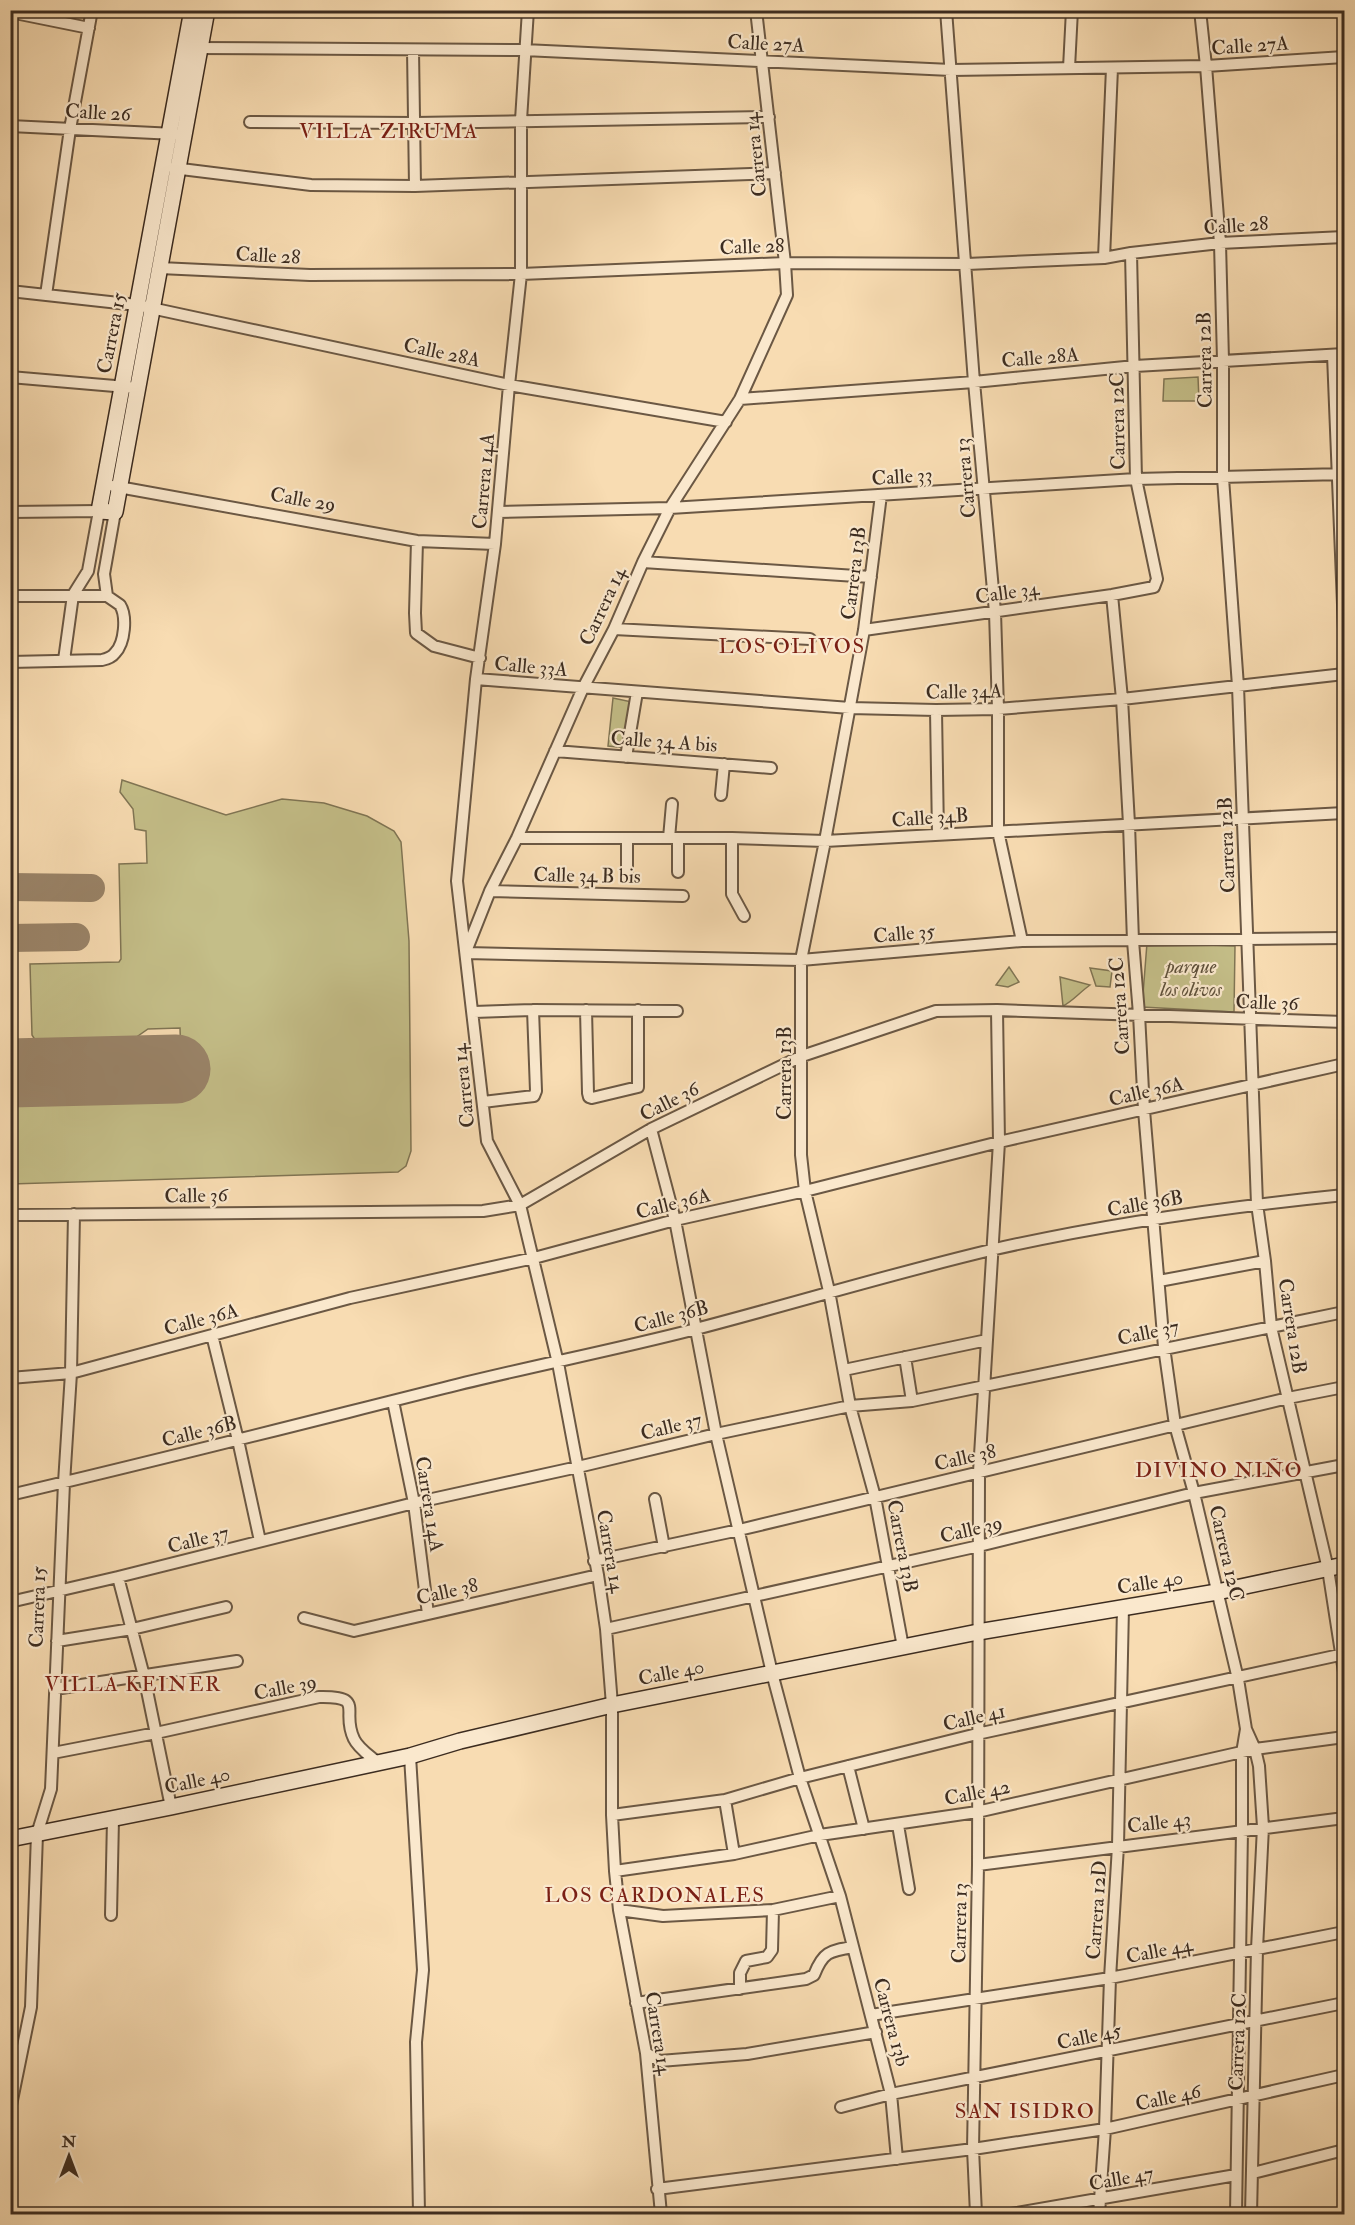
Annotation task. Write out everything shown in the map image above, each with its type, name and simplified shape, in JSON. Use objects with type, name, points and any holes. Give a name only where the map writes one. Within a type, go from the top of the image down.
[{"type":"street","points":[[46,295],[70,129],[92,10]]},
{"type":"street","name":"Carrera 15","points":[[192,10],[193,48]]},
{"type":"street","name":"Carrera 15","points":[[64,660],[73,595],[88,571],[104,484],[130,387],[193,48],[207,10]]},
{"type":"street","name":"Carrera 14A","points":[[466,952],[457,881],[476,679],[495,544],[521,274],[521,120],[528,10]]},
{"type":"street","name":"Carrera 14","points":[[661,2214],[646,2053],[619,1910],[615,1871],[612,1815],[612,1705],[606,1629],[598,1575],[558,1363],[534,1258],[520,1205],[487,1141],[466,952],[490,891],[517,838],[583,688],[614,629],[642,562],[670,508],[740,399],[787,295],[756,10]]},
{"type":"street","name":"Carrera 13","points":[[946,10],[967,264],[974,382],[995,612],[998,831],[1022,941]]},
{"type":"street","points":[[1069,68],[1072,10]]},
{"type":"street","name":"Carrera 12B","points":[[1200,10],[1220,243],[1223,478],[1238,686],[1257,1204],[1271,1327],[1328,1569],[1344,1672]]},
{"type":"street","points":[[10,12],[89,28]]},
{"type":"street","name":"Calle 27A","points":[[193,48],[524,50],[951,70],[1206,66],[1344,57]]},
{"type":"street","points":[[413,50],[415,186]]},
{"type":"street","points":[[1104,258],[1112,68]]},
{"type":"street","points":[[250,122],[415,123],[769,117]]},
{"type":"street","name":"Calle 26","points":[[10,126],[177,134]]},
{"type":"street","points":[[171,168],[311,185],[415,186],[775,173]]},
{"type":"street","name":"Carrera 15","points":[[145,307],[160,268],[171,168]]},
{"type":"street","name":"Calle 28","points":[[160,268],[310,276],[521,274],[785,263],[967,264],[1104,258],[1131,252],[1220,243],[1344,237]]},
{"type":"street","name":"Carrera 12C","points":[[1131,252],[1136,479],[1156,579],[1155,587]]},
{"type":"street","name":"Calle 28A","points":[[10,291],[145,307],[509,385],[726,422]]},
{"type":"street","points":[[1339,354],[1344,629]]},
{"type":"street","name":"Calle 28A","points":[[740,399],[974,382],[1135,366],[1339,354]]},
{"type":"street","points":[[10,377],[130,387]]},
{"type":"street","name":"Carrera 15","points":[[107,596],[104,574],[120,488],[130,387]]},
{"type":"street","name":"Calle 33","points":[[498,512],[670,508],[1136,479],[1341,474]]},
{"type":"street","name":"Calle 29","points":[[104,484],[417,541],[495,544]]},
{"type":"street","name":"Carrera 13B","points":[[881,495],[864,630],[801,960],[801,1155],[805,1191],[829,1291],[850,1406],[875,1497],[903,1647]]},
{"type":"street","points":[[10,512],[115,512]]},
{"type":"street","points":[[417,541],[416,633],[434,646],[480,658]]},
{"type":"street","points":[[642,562],[872,577]]},
{"type":"street","name":"Calle 34","points":[[864,630],[1155,587]]},
{"type":"street","name":"Carrera 12C","points":[[1112,595],[1122,699],[1130,824],[1133,941],[1144,1110],[1164,1347],[1175,1425],[1194,1493],[1238,1679],[1246,1729],[1255,1749],[1259,1766],[1263,1827],[1257,1949],[1251,2214]]},
{"type":"street","points":[[10,596],[107,596],[117,601],[124,613],[121,644],[109,658],[10,662]]},
{"type":"street","points":[[614,629],[810,639]]},
{"type":"street","name":"Calle 34A","points":[[583,688],[850,708],[998,709],[1122,699],[1344,674]]},
{"type":"street","name":"Calle 33A","points":[[476,679],[583,688]]},
{"type":"street","points":[[626,757],[637,692]]},
{"type":"street","points":[[936,710],[938,835]]},
{"type":"street","name":"Calle 34 A bis","points":[[555,752],[771,768]]},
{"type":"street","points":[[721,795],[724,764]]},
{"type":"street","points":[[672,804],[673,838],[678,872]]},
{"type":"street","name":"Calle 34B","points":[[517,838],[732,838],[825,841],[1344,813]]},
{"type":"street","points":[[627,838],[627,870]]},
{"type":"street","points":[[732,838],[732,894],[744,916]]},
{"type":"street","name":"Calle 34 B bis","points":[[490,891],[683,896]]},
{"type":"street","name":"Calle 35","points":[[466,952],[801,960],[1022,941],[1344,938]]},
{"type":"street","points":[[483,1102],[534,1096],[536,1091],[533,1010]]},
{"type":"street","points":[[586,1010],[588,1093],[592,1098],[638,1087],[638,1011]]},
{"type":"street","name":"Carrera 13","points":[[976,2214],[973,2150],[978,1865],[980,1472],[999,1142],[997,1010]]},
{"type":"street","name":"Calle 36","points":[[10,1215],[483,1211],[520,1205],[651,1129],[802,1056],[936,1011],[997,1010],[1344,1022]]},
{"type":"street","points":[[474,1012],[677,1011]]},
{"type":"street","name":"Calle 36A","points":[[10,1377],[71,1373],[350,1298],[534,1258],[675,1220],[805,1191],[999,1142],[1344,1064]]},
{"type":"street","points":[[619,1910],[663,1916],[773,1910],[840,1896],[800,1778],[772,1673],[716,1434],[675,1220],[651,1129]]},
{"type":"street","name":"Calle 36B","points":[[10,1496],[447,1387],[558,1363],[695,1329],[829,1291],[994,1250],[1154,1218],[1257,1204],[1344,1196]]},
{"type":"street","name":"Carrera 15","points":[[11,2107],[31,2007],[37,1834],[51,1789],[71,1373],[74,1214]]},
{"type":"street","points":[[1159,1281],[1265,1261]]},
{"type":"street","name":"Calle 37","points":[[10,1602],[59,1592],[414,1503],[716,1434],[850,1406],[912,1401],[1344,1311]]},
{"type":"street","points":[[212,1335],[260,1541]]},
{"type":"street","points":[[844,1370],[987,1340]]},
{"type":"street","points":[[905,1357],[912,1401]]},
{"type":"street","name":"Calle 38","points":[[594,1561],[739,1530],[1288,1398],[1344,1387]]},
{"type":"street","name":"Carrera 14A","points":[[393,1401],[414,1503],[428,1614]]},
{"type":"street","name":"Calle 39","points":[[606,1629],[979,1546],[1194,1493],[1344,1465]]},
{"type":"street","points":[[655,1499],[664,1547]]},
{"type":"street","name":"Calle 40","points":[[10,1839],[410,1756],[460,1741],[612,1705],[978,1632],[1217,1592],[1344,1565]]},
{"type":"street","name":"Calle 38","points":[[304,1618],[354,1631],[598,1575]]},
{"type":"street","points":[[118,1577],[144,1676],[171,1807]]},
{"type":"street","points":[[57,1641],[132,1629],[226,1607]]},
{"type":"street","name":"Carrera 12D","points":[[1099,2214],[1105,2129],[1110,1978],[1119,1846],[1121,1779],[1119,1702],[1123,1607]]},
{"type":"street","name":"Calle 41","points":[[612,1815],[724,1800],[800,1778],[977,1734],[1119,1702],[1238,1679],[1343,1654]]},
{"type":"street","points":[[55,1689],[237,1661]]},
{"type":"street","name":"Calle 39","points":[[53,1753],[319,1697],[339,1697],[346,1700],[349,1705],[354,1741],[378,1763]]},
{"type":"street","name":"Carrera 12C","points":[[1236,2214],[1242,1753],[1246,1729]]},
{"type":"street","name":"Calle 42","points":[[615,1871],[734,1854],[820,1835],[977,1812],[1255,1749],[1344,1737]]},
{"type":"street","points":[[410,1756],[423,1970],[416,2042],[419,2214]]},
{"type":"street","points":[[848,1766],[864,1829]]},
{"type":"street","points":[[724,1800],[734,1854]]},
{"type":"street","name":"Calle 43","points":[[978,1865],[1344,1818]]},
{"type":"street","points":[[111,1915],[113,1819]]},
{"type":"street","points":[[898,1825],[909,1889]]},
{"type":"street","name":"Carrera 13b","points":[[840,1896],[891,2094],[897,2158]]},
{"type":"street","points":[[740,1989],[740,1973],[746,1961],[767,1957],[771,1950],[773,1910]]},
{"type":"street","name":"Calle 44","points":[[872,2014],[1110,1978],[1344,1932]]},
{"type":"street","points":[[636,2003],[806,1979],[814,1975],[820,1959],[832,1950],[853,1947]]},
{"type":"street","name":"Calle 45","points":[[841,2107],[891,2094],[1239,2022],[1344,2003]]},
{"type":"street","points":[[646,2053],[660,2061],[747,2055],[876,2032]]},
{"type":"street","points":[[647,2072],[660,2061]]},
{"type":"street","name":"Calle 46","points":[[657,2189],[973,2150],[1105,2129],[1344,2075]]},
{"type":"street","points":[[1252,2173],[1344,2150]]},
{"type":"street","name":"Calle 47","points":[[1011,2214],[1236,2175]]},
{"type":"green space","points":[[1198,377],[1199,401],[1163,401],[1164,379]]},
{"type":"green space","points":[[613,698],[632,702],[626,748],[608,746]]},
{"type":"green space","points":[[122,780],[226,815],[282,799],[324,803],[367,816],[394,831],[401,842],[409,941],[411,1151],[406,1166],[398,1172],[11,1184],[11,1095],[182,1090],[180,1028],[148,1029],[125,1045],[45,1047],[37,1043],[32,1035],[30,964],[119,962],[121,959],[119,864],[147,863],[146,831],[135,829],[133,809],[120,792]]},
{"type":"green space","name":"parque los olivos","points":[[1147,943],[1235,946],[1234,1012],[1142,1007]]},
{"type":"green space","points":[[1009,967],[1019,982],[1008,987],[996,985]]},
{"type":"green space","points":[[1090,968],[1112,971],[1110,987],[1096,986]]},
{"type":"green space","points":[[1060,977],[1090,985],[1063,1006]]},
{"type":"taxiway","points":[[10,887],[91,888]]},
{"type":"taxiway","points":[[10,938],[76,937]]},
{"type":"taxiway","points":[[10,1052],[23,1064],[49,1071]]},
{"type":"runway","points":[[10,1073],[176,1069]]},
{"type":"district","name":"VILLA ZIRUMA","points":[[389,131]]},
{"type":"district","name":"LOS OLIVOS","points":[[792,646]]},
{"type":"district","name":"DIVINO NIÑO","points":[[1219,1470]]},
{"type":"district","name":"VILLA KEINER","points":[[133,1684]]},
{"type":"district","name":"LOS CARDONALES","points":[[655,1895]]},
{"type":"district","name":"SAN ISIDRO","points":[[1025,2111]]}]
